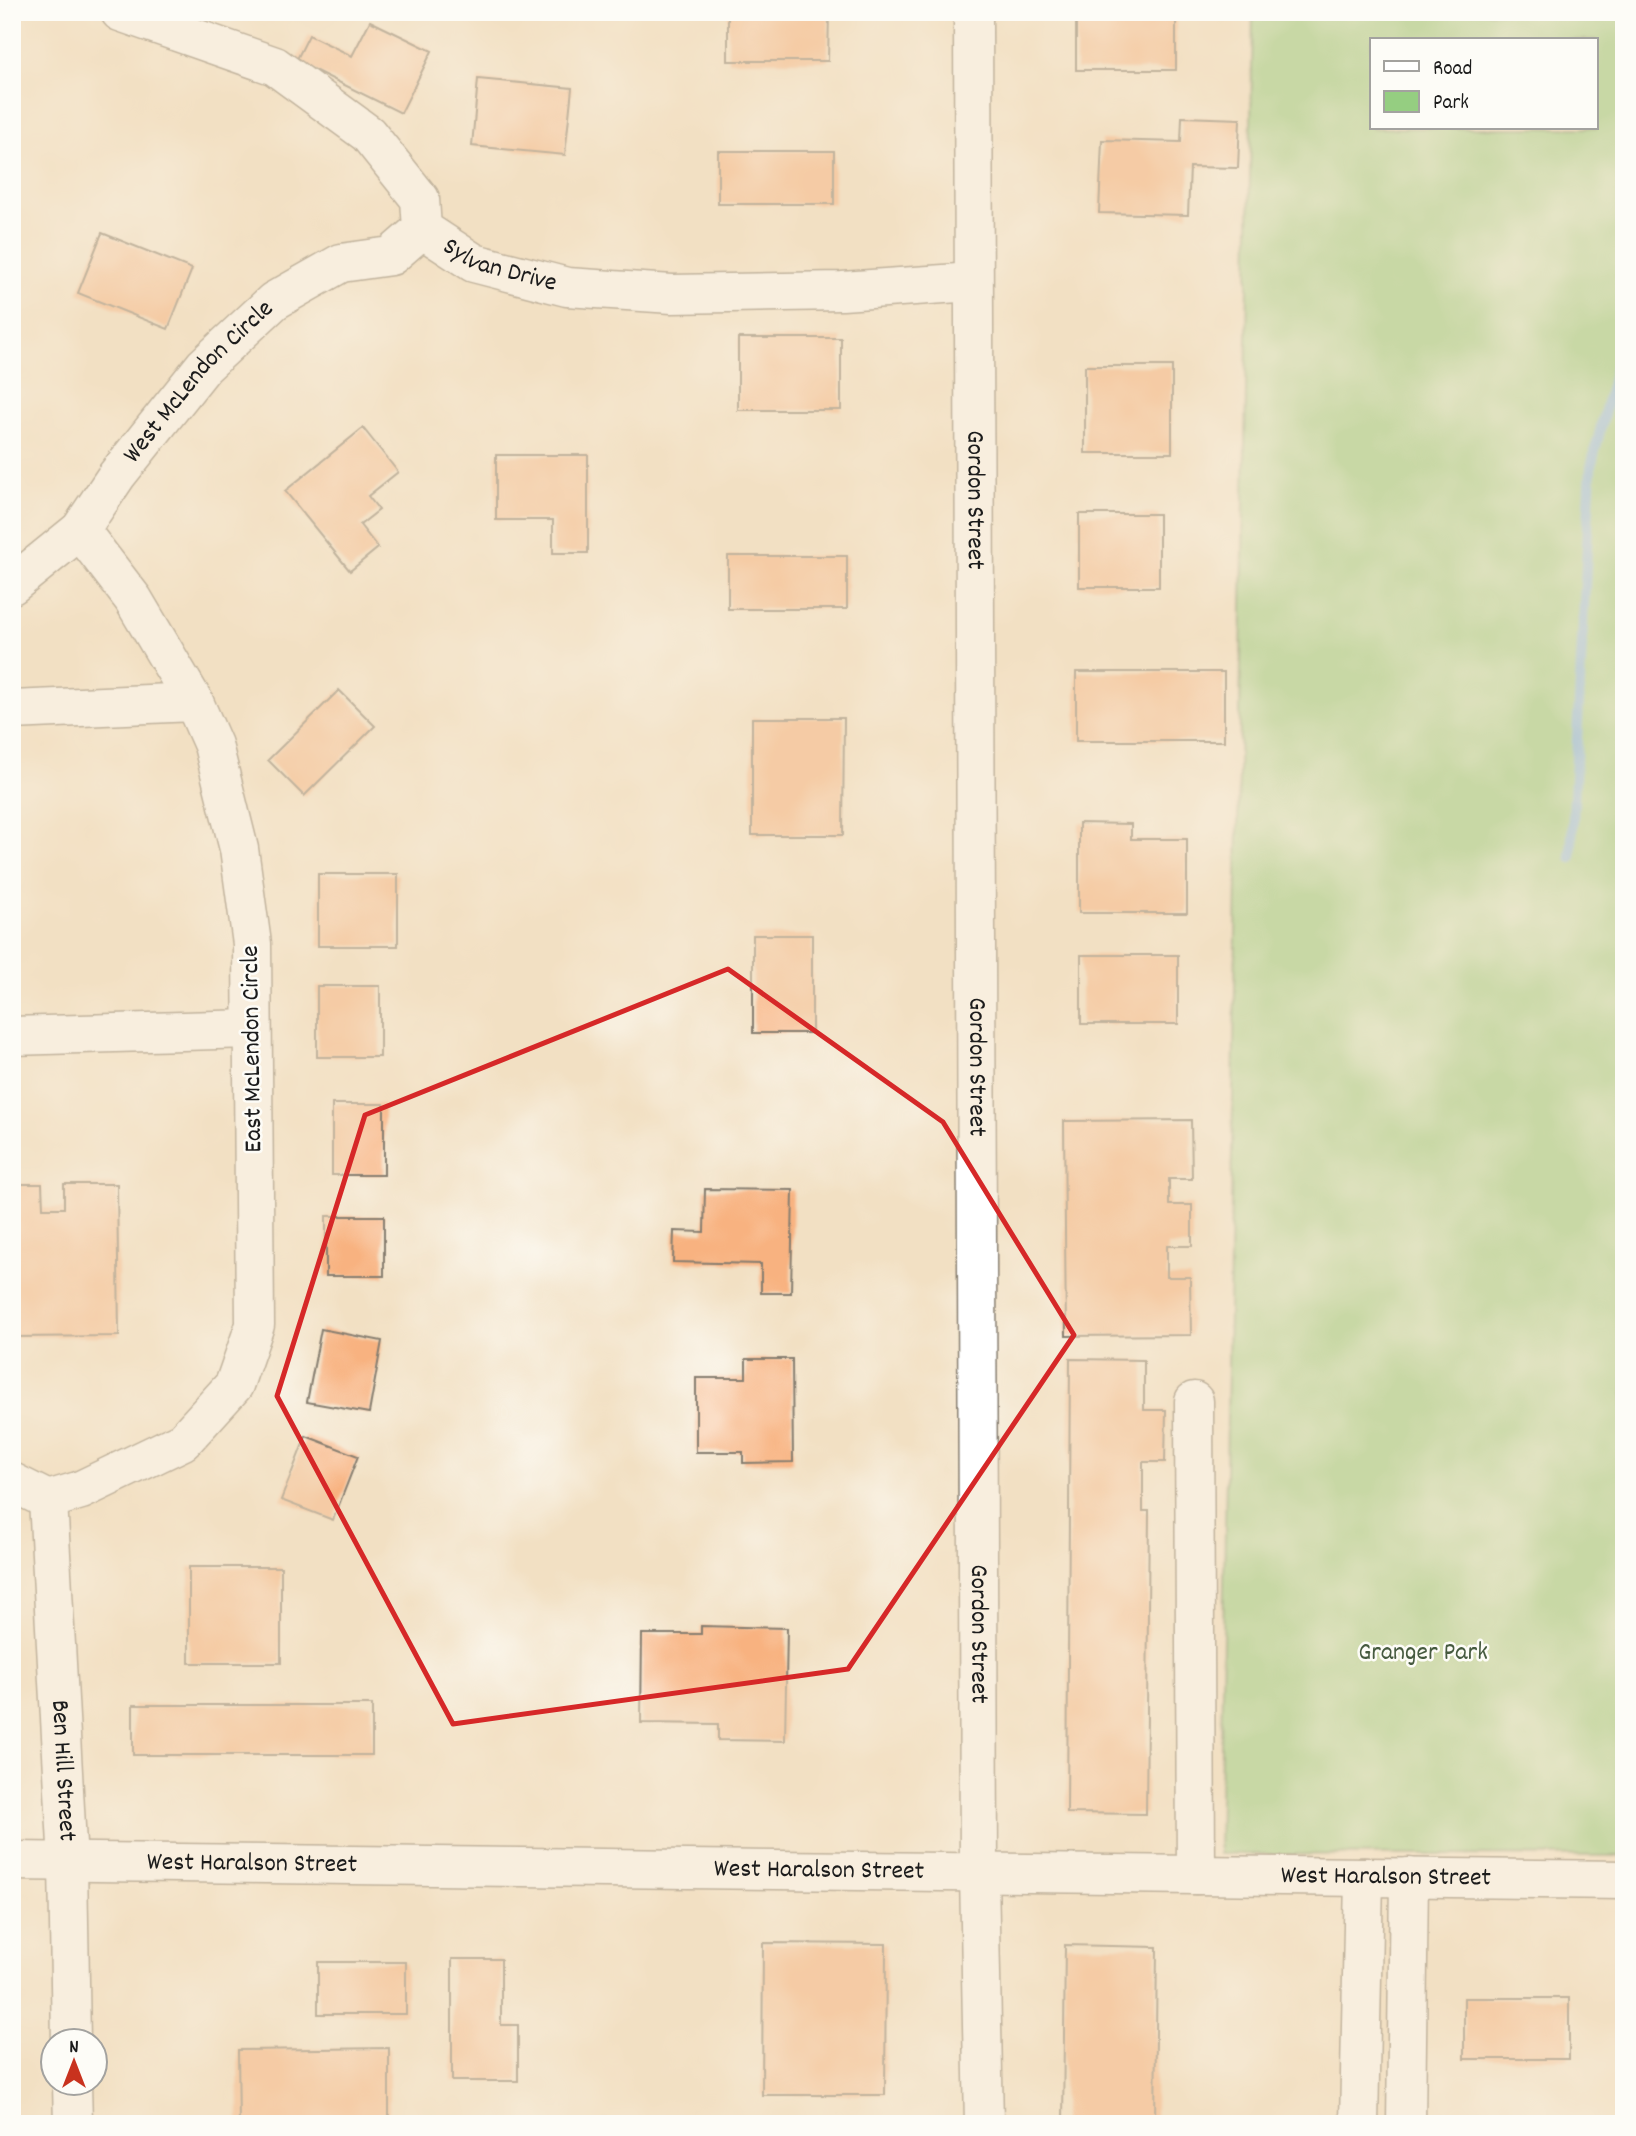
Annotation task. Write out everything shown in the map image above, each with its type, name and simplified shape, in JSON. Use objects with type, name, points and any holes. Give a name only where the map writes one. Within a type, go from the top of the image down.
[{"type":"street","name":"Sylvan Drive","points":[[120,12],[275,65],[368,134],[420,200],[422,229],[474,263],[567,287],[672,294],[842,291],[973,282]]},
{"type":"street","name":"Gordon Street","points":[[973,12],[979,1874],[984,2124]]},
{"type":"street","name":"West McLendon Circle","points":[[12,585],[80,530],[117,475],[204,366],[274,301],[341,263],[391,256],[422,229]]},
{"type":"street","name":"East McLendon Circle","points":[[48,1500],[81,1490],[183,1441],[234,1385],[255,1325],[256,1170],[251,1029],[252,944],[239,849],[213,744],[194,702],[133,599],[80,530]]},
{"type":"street","points":[[12,710],[194,702]]},
{"type":"street","points":[[12,1036],[251,1029]]},
{"type":"street","points":[[1194,1401],[1196,1875]]},
{"type":"street","points":[[12,1482],[48,1500]]},
{"type":"street","name":"Ben Hill Street","points":[[48,1500],[68,1863],[71,2028]]},
{"type":"street","name":"West Haralson Street","points":[[12,1861],[1624,1880]]},
{"type":"street","points":[[1359,2124],[1364,1877]]},
{"type":"street","points":[[1406,2124],[1409,1877]]},
{"type":"street","points":[[72,2098],[73,2124]]},
{"type":"highlighted area","points":[[728,969],[943,1122],[1074,1335],[848,1669],[453,1724],[277,1396],[365,1115]]},
{"type":"green space","name":"Granger Park","points":[[1253,12],[1624,12],[1624,1856],[1219,1854]]},
{"type":"building","points":[[728,12],[829,12],[828,61],[728,61]]},
{"type":"building","points":[[1076,12],[1176,12],[1176,70],[1076,70]]},
{"type":"building","points":[[370,21],[432,51],[401,113],[296,61],[309,35],[352,56]]},
{"type":"building","points":[[478,79],[572,88],[565,155],[472,146]]},
{"type":"building","points":[[1182,117],[1240,119],[1238,168],[1190,167],[1188,215],[1099,213],[1102,140],[1181,142]]},
{"type":"building","points":[[718,151],[834,151],[834,204],[718,204]]},
{"type":"building","points":[[102,233],[192,269],[168,329],[78,293]]},
{"type":"building","points":[[738,338],[841,338],[841,410],[738,410]]},
{"type":"building","points":[[1085,366],[1172,366],[1172,453],[1085,453]]},
{"type":"building","points":[[363,428],[398,472],[368,496],[379,510],[360,525],[378,548],[350,571],[285,491]]},
{"type":"building","points":[[496,455],[588,455],[588,553],[553,553],[553,520],[496,520]]},
{"type":"building","points":[[1079,514],[1159,514],[1159,587],[1079,587]]},
{"type":"building","points":[[728,556],[847,556],[847,609],[728,609]]},
{"type":"building","points":[[1076,672],[1224,672],[1224,741],[1076,741]]},
{"type":"building","points":[[339,690],[375,726],[304,796],[268,760]]},
{"type":"building","points":[[752,718],[844,718],[843,835],[752,835]]},
{"type":"building","points":[[1079,823],[1131,824],[1131,839],[1187,839],[1187,913],[1079,913]]},
{"type":"building","points":[[318,874],[398,874],[398,946],[318,946]]},
{"type":"building","points":[[753,935],[812,935],[812,1033],[753,1033]]},
{"type":"building","points":[[1081,955],[1178,955],[1178,1024],[1081,1024]]},
{"type":"building","points":[[317,986],[380,986],[380,1057],[317,1057]]},
{"type":"building","points":[[332,1104],[384,1104],[384,1175],[332,1175]]},
{"type":"building","points":[[1191,1120],[1192,1179],[1169,1179],[1169,1205],[1192,1205],[1192,1246],[1167,1246],[1167,1277],[1190,1277],[1191,1335],[1066,1336],[1064,1121]]},
{"type":"building","points":[[12,1184],[42,1184],[43,1208],[64,1208],[64,1184],[117,1184],[119,1336],[12,1337]]},
{"type":"building","points":[[705,1189],[793,1190],[791,1293],[761,1293],[761,1264],[673,1262],[674,1231],[704,1232]]},
{"type":"building","points":[[326,1216],[384,1216],[384,1276],[326,1276]]},
{"type":"building","points":[[321,1329],[382,1341],[369,1413],[307,1402]]},
{"type":"building","points":[[746,1359],[792,1359],[793,1462],[743,1463],[743,1452],[696,1452],[696,1378],[746,1378]]},
{"type":"building","points":[[1070,1359],[1144,1360],[1144,1410],[1166,1410],[1165,1462],[1143,1462],[1143,1511],[1149,1511],[1146,1814],[1067,1813]]},
{"type":"building","points":[[306,1436],[358,1456],[333,1520],[281,1500]]},
{"type":"building","points":[[189,1567],[281,1567],[281,1663],[189,1663]]},
{"type":"building","points":[[701,1626],[787,1628],[785,1741],[718,1740],[718,1724],[641,1723],[642,1634],[701,1634]]},
{"type":"building","points":[[133,1705],[372,1705],[372,1755],[133,1755]]},
{"type":"building","points":[[763,1943],[886,1944],[885,2095],[762,2095]]},
{"type":"building","points":[[1065,1945],[1157,1947],[1155,2124],[1063,2124]]},
{"type":"building","points":[[452,1959],[501,1959],[501,2025],[518,2025],[518,2081],[452,2081]]},
{"type":"building","points":[[318,1962],[406,1962],[406,2014],[318,2014]]},
{"type":"building","points":[[1464,1998],[1569,1998],[1569,2059],[1464,2059]]},
{"type":"building","points":[[389,2048],[389,2124],[239,2124],[238,2050]]},
{"type":"waterway","points":[[1571,858],[1591,467],[1624,334]]}]
